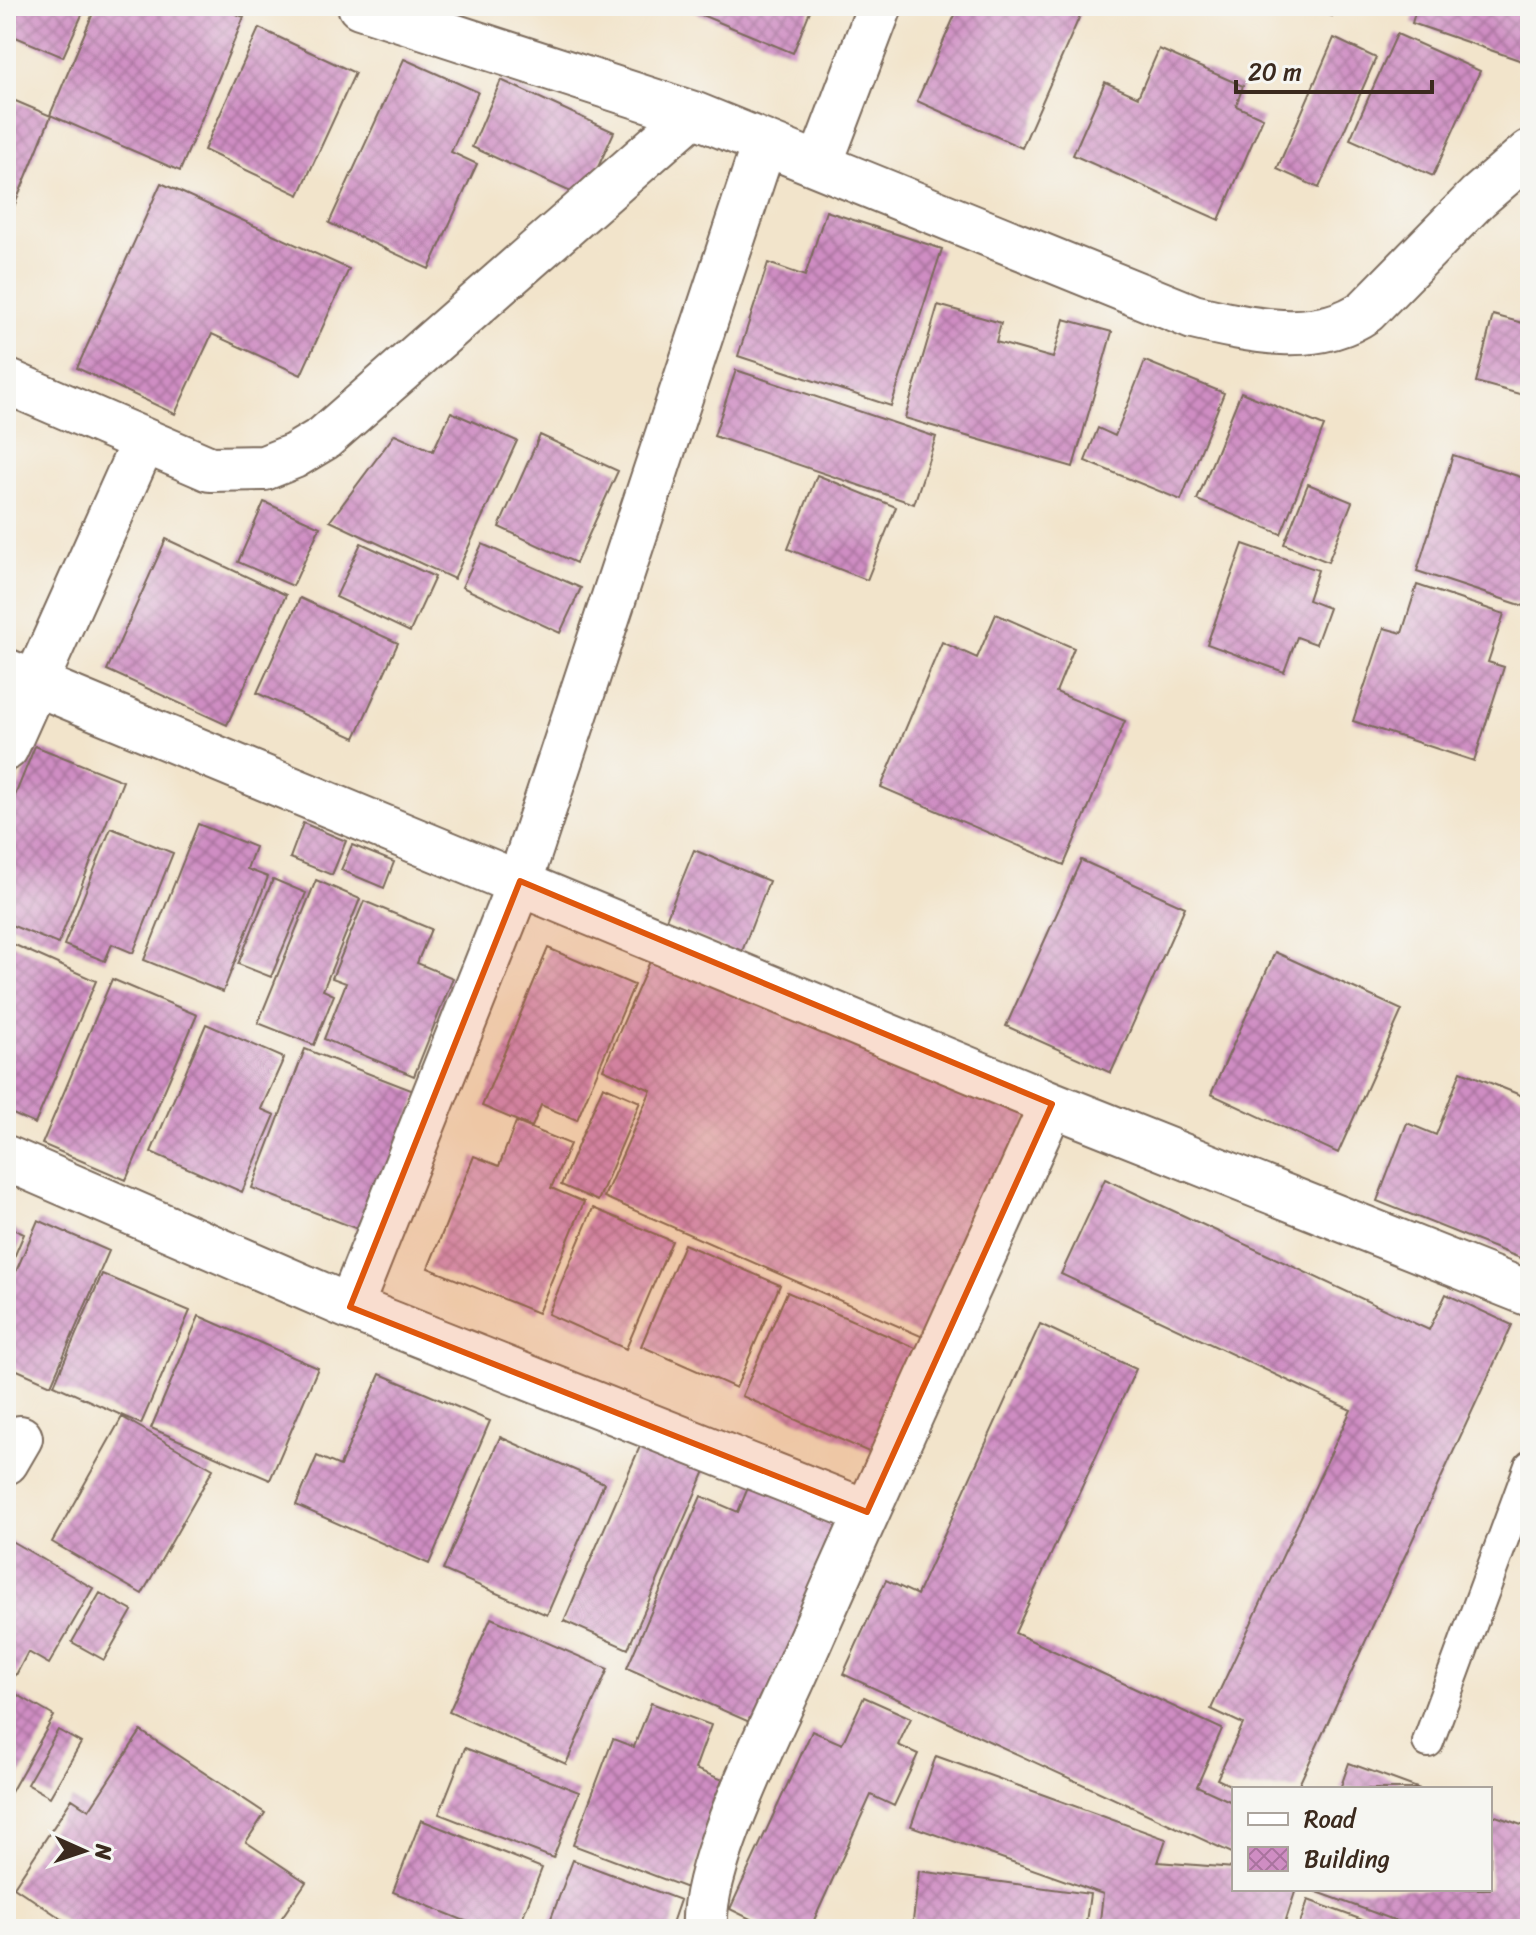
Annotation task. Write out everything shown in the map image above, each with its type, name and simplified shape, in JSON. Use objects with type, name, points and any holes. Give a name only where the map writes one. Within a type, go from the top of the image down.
[{"type":"street","points":[[360,6],[693,114],[1193,317],[1239,328],[1335,329],[1366,311],[1478,197],[1530,152]]},
{"type":"street","points":[[820,164],[880,6]]},
{"type":"street","points":[[6,381],[143,443],[210,469],[264,468],[294,456],[324,438],[693,114]]},
{"type":"street","points":[[350,1307],[520,881],[764,144]]},
{"type":"street","points":[[6,748],[21,677],[143,443]]},
{"type":"street","points":[[21,677],[520,881],[1052,1104],[1530,1294]]},
{"type":"street","points":[[705,1929],[708,1890],[716,1863],[867,1512],[1052,1104]]},
{"type":"street","points":[[6,1158],[350,1307],[867,1512]]},
{"type":"lane","points":[[1428,1742],[1530,1466]]},
{"type":"highlighted area","points":[[520,881],[1052,1104],[867,1512],[350,1307]]},
{"type":"building","points":[[6,6],[86,6],[63,57],[11,35],[6,46]]},
{"type":"building","points":[[96,6],[217,6],[244,17],[180,171],[50,115]]},
{"type":"building","points":[[680,6],[812,6],[793,53]]},
{"type":"building","points":[[959,6],[1070,6],[1082,11],[1022,148],[917,101]]},
{"type":"building","points":[[1302,6],[1335,6],[1332,16]]},
{"type":"building","points":[[1417,6],[1530,6],[1528,63],[1412,23]]},
{"type":"building","points":[[259,28],[355,73],[299,195],[204,150]]},
{"type":"building","points":[[1397,34],[1480,71],[1433,176],[1350,139]]},
{"type":"building","points":[[1334,38],[1376,58],[1319,188],[1277,169]]},
{"type":"building","points":[[1159,49],[1243,86],[1236,106],[1263,118],[1219,220],[1073,155],[1105,82],[1138,97]]},
{"type":"building","points":[[404,59],[478,92],[451,152],[477,164],[429,269],[329,223]]},
{"type":"building","points":[[501,80],[614,132],[584,198],[472,147]]},
{"type":"building","points":[[6,97],[51,116],[6,226]]},
{"type":"building","points":[[161,183],[349,269],[301,375],[212,334],[175,414],[77,368]]},
{"type":"building","points":[[826,211],[942,249],[891,406],[738,356],[768,263],[805,276]]},
{"type":"building","points":[[938,305],[1001,323],[996,342],[1053,358],[1064,319],[1112,332],[1073,467],[905,418]]},
{"type":"building","points":[[1493,315],[1530,325],[1530,397],[1476,382]]},
{"type":"building","points":[[1145,361],[1224,393],[1181,500],[1085,461],[1098,428],[1115,436]]},
{"type":"building","points":[[736,370],[936,437],[914,504],[714,436]]},
{"type":"building","points":[[1241,392],[1324,426],[1281,534],[1197,500]]},
{"type":"building","points":[[451,412],[517,441],[454,579],[330,521],[395,434],[433,451]]},
{"type":"building","points":[[540,435],[618,471],[576,563],[499,527]]},
{"type":"building","points":[[1453,455],[1530,480],[1530,608],[1417,571]]},
{"type":"building","points":[[817,475],[896,507],[867,580],[788,549]]},
{"type":"building","points":[[1308,484],[1352,502],[1328,562],[1284,544]]},
{"type":"building","points":[[264,502],[320,527],[293,586],[238,562]]},
{"type":"building","points":[[166,539],[286,595],[227,725],[107,670]]},
{"type":"building","points":[[361,543],[435,577],[410,632],[336,597]]},
{"type":"building","points":[[482,544],[581,588],[560,633],[462,587]]},
{"type":"building","points":[[1243,544],[1318,570],[1308,600],[1329,608],[1316,644],[1297,637],[1284,672],[1207,644]]},
{"type":"building","points":[[1417,585],[1504,614],[1488,662],[1504,667],[1474,761],[1353,721],[1384,628],[1402,633]]},
{"type":"building","points":[[300,598],[398,643],[355,738],[257,693]]},
{"type":"building","points":[[996,614],[1074,648],[1056,692],[1125,721],[1064,865],[881,787],[942,642],[977,658]]},
{"type":"building","points":[[35,746],[123,781],[58,944],[6,923],[6,818]]},
{"type":"building","points":[[303,823],[346,841],[332,875],[290,858]]},
{"type":"building","points":[[198,824],[255,847],[247,869],[268,877],[223,992],[144,960]]},
{"type":"building","points":[[111,828],[173,853],[133,953],[112,944],[105,961],[64,945]]},
{"type":"building","points":[[352,845],[394,862],[384,888],[341,870]]},
{"type":"building","points":[[694,850],[769,881],[741,954],[665,922]]},
{"type":"building","points":[[1081,860],[1185,907],[1111,1073],[1006,1026]]},
{"type":"building","points":[[273,879],[306,893],[271,977],[238,964]]},
{"type":"building","points":[[316,880],[360,899],[323,990],[334,995],[314,1045],[258,1023]]},
{"type":"building","points":[[364,901],[431,929],[417,963],[453,978],[414,1076],[324,1039],[346,983],[332,978]]},
{"type":"building","points":[[6,941],[96,981],[35,1124],[6,1111]]},
{"type":"building","points":[[548,948],[634,985],[577,1120],[541,1105],[532,1127],[482,1106]]},
{"type":"building","points":[[655,950],[1030,1113],[932,1341],[604,1197],[651,1090],[603,1069]]},
{"type":"building","points":[[1275,952],[1402,1010],[1338,1153],[1211,1094]]},
{"type":"building","points":[[112,979],[197,1015],[126,1180],[42,1144]]},
{"type":"building","points":[[206,1024],[284,1058],[261,1109],[275,1115],[242,1192],[151,1152]]},
{"type":"building","points":[[305,1049],[419,1093],[365,1232],[252,1188]]},
{"type":"building","points":[[1461,1071],[1530,1099],[1530,1262],[1377,1201],[1407,1123],[1436,1135]]},
{"type":"building","points":[[603,1086],[640,1102],[598,1201],[561,1185]]},
{"type":"building","points":[[516,1122],[570,1144],[551,1188],[584,1202],[538,1313],[428,1268],[474,1156],[499,1166]]},
{"type":"building","points":[[1105,1179],[1429,1330],[1446,1294],[1512,1325],[1298,1787],[1234,1787],[1217,1779],[1243,1724],[1211,1709],[1351,1410],[1061,1274]]},
{"type":"building","points":[[593,1208],[672,1241],[626,1349],[548,1314]]},
{"type":"building","points":[[38,1220],[109,1251],[51,1385],[6,1365],[6,1295]]},
{"type":"building","points":[[6,1226],[24,1234],[6,1276]]},
{"type":"building","points":[[684,1244],[780,1285],[736,1388],[641,1346]]},
{"type":"building","points":[[102,1274],[190,1311],[141,1424],[54,1385]]},
{"type":"building","points":[[787,1292],[916,1348],[871,1453],[742,1396]]},
{"type":"building","points":[[199,1316],[318,1368],[270,1480],[151,1428]]},
{"type":"building","points":[[1040,1324],[1136,1369],[1015,1633],[1222,1729],[1197,1786],[1232,1802],[1232,1853],[843,1674],[886,1580],[917,1595]]},
{"type":"building","points":[[380,1374],[490,1421],[429,1564],[296,1505],[317,1456],[340,1466]]},
{"type":"building","points":[[122,1417],[213,1469],[142,1594],[52,1542]]},
{"type":"building","points":[[500,1437],[604,1483],[547,1615],[443,1570]]},
{"type":"building","points":[[641,1444],[705,1471],[628,1649],[564,1621]]},
{"type":"building","points":[[752,1478],[852,1521],[763,1728],[627,1668],[701,1496],[738,1512]]},
{"type":"building","points":[[6,1538],[93,1588],[49,1664],[28,1652],[16,1675],[6,1669]]},
{"type":"building","points":[[100,1593],[132,1611],[104,1660],[72,1642]]},
{"type":"building","points":[[491,1618],[608,1669],[566,1764],[449,1712]]},
{"type":"building","points":[[6,1688],[54,1716],[11,1792],[6,1789]]},
{"type":"building","points":[[864,1697],[911,1718],[898,1745],[918,1754],[894,1806],[871,1795],[810,1929],[771,1929],[730,1909],[812,1731],[842,1744]]},
{"type":"building","points":[[651,1703],[711,1725],[695,1769],[728,1782],[687,1888],[573,1845],[613,1739],[634,1747]]},
{"type":"building","points":[[58,1730],[81,1743],[50,1797],[27,1784]]},
{"type":"building","points":[[141,1731],[265,1813],[246,1842],[306,1882],[274,1929],[253,1929],[243,1922],[238,1929],[77,1929],[14,1887],[72,1799],[89,1810]]},
{"type":"building","points":[[465,1748],[579,1792],[553,1858],[439,1814]]},
{"type":"building","points":[[936,1756],[1166,1839],[1158,1862],[1232,1868],[1232,1891],[1295,1891],[1283,1929],[1099,1929],[1103,1894],[911,1826]]},
{"type":"building","points":[[1349,1763],[1415,1787],[1341,1787]]},
{"type":"building","points":[[1492,1815],[1530,1828],[1530,1929],[1419,1929],[1314,1891],[1492,1891]]},
{"type":"building","points":[[421,1820],[542,1868],[518,1929],[485,1929],[393,1892]]},
{"type":"building","points":[[573,1860],[680,1900],[670,1929],[547,1929]]},
{"type":"building","points":[[919,1871],[1090,1894],[1085,1929],[912,1929]]},
{"type":"building","points":[[1308,1900],[1387,1929],[1298,1929]]}]
